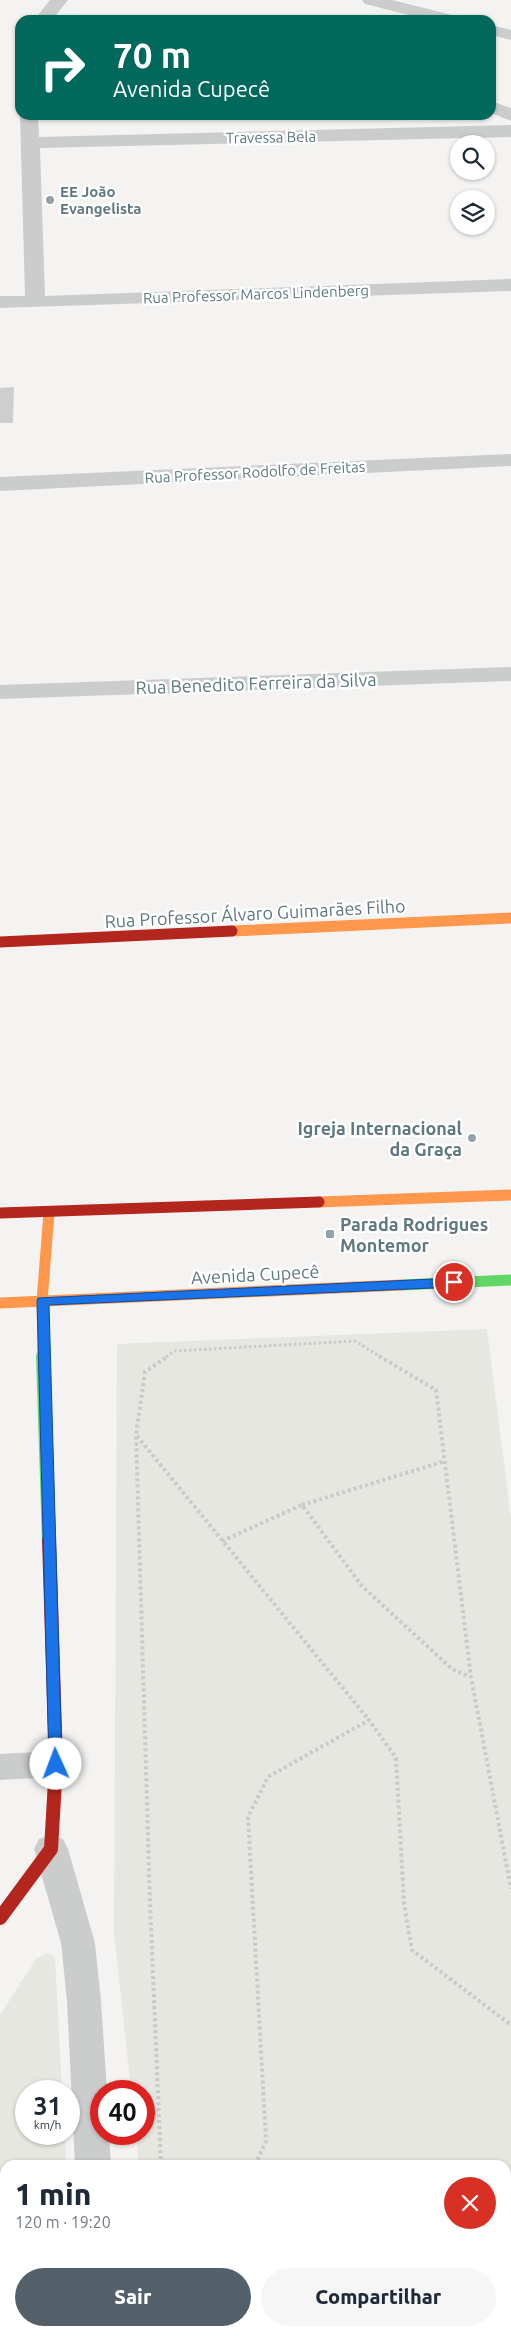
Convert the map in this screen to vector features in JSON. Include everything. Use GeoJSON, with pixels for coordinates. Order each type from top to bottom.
{"type":"FeatureCollection","features":[{"type":"Feature","properties":{"kind":"street"},"geometry":{"type":"LineString","coordinates":[[47,15],[59,0]]}},
{"type":"Feature","properties":{"kind":"street"},"geometry":{"type":"LineString","coordinates":[[377,1],[431,15]]}},
{"type":"Feature","properties":{"kind":"street"},"geometry":{"type":"LineString","coordinates":[[496,31],[511,35]]}},
{"type":"Feature","properties":{"kind":"street"},"geometry":{"type":"LineString","coordinates":[[496,108],[511,115]]}},
{"type":"Feature","properties":{"kind":"street"},"geometry":{"type":"LineString","coordinates":[[29,120],[35,302]]}},
{"type":"Feature","properties":{"kind":"street","name":"Travessa Bela"},"geometry":{"type":"LineString","coordinates":[[31,144],[511,131]]}},
{"type":"Feature","properties":{"kind":"street","name":"Rua Professor Marcos Lindenberg"},"geometry":{"type":"LineString","coordinates":[[0,302],[511,285]]}},
{"type":"Feature","properties":{"kind":"street","name":"Rua Professor Rodolfo de Freitas"},"geometry":{"type":"LineString","coordinates":[[0,484],[511,460]]}},
{"type":"Feature","properties":{"kind":"street","name":"Rua Benedito Ferreira da Silva"},"geometry":{"type":"LineString","coordinates":[[0,692],[511,674]]}},
{"type":"Feature","properties":{"kind":"street","name":"Rua Professor Álvaro Guimarães Filho"},"geometry":{"type":"LineString","coordinates":[[0,942],[511,918]]}},
{"type":"Feature","properties":{"kind":"street"},"geometry":{"type":"LineString","coordinates":[[0,1213],[48,1213],[511,1195]]}},
{"type":"Feature","properties":{"kind":"street"},"geometry":{"type":"LineString","coordinates":[[48,1213],[42,1301],[56,1764],[51,1849],[78,1942],[84,2001],[93,2160]]}},
{"type":"Feature","properties":{"kind":"street","name":"Avenida Cupecê"},"geometry":{"type":"LineString","coordinates":[[0,1303],[511,1280]]}},
{"type":"Feature","properties":{"kind":"street"},"geometry":{"type":"LineString","coordinates":[[0,1767],[56,1764]]}},
{"type":"Feature","properties":{"kind":"street"},"geometry":{"type":"LineString","coordinates":[[0,1918],[51,1849]]}},
{"type":"Feature","properties":{"kind":"path"},"geometry":{"type":"LineString","coordinates":[[161,2160],[150,1903],[136,1435],[145,1372],[174,1351],[355,1342],[436,1390],[471,1677],[511,1890]]}},
{"type":"Feature","properties":{"kind":"path"},"geometry":{"type":"LineString","coordinates":[[136,1435],[369,1720],[396,1758],[404,1903],[412,1950],[511,2024]]}},
{"type":"Feature","properties":{"kind":"path"},"geometry":{"type":"LineString","coordinates":[[222,1541],[302,1504],[445,1461]]}},
{"type":"Feature","properties":{"kind":"path"},"geometry":{"type":"LineString","coordinates":[[302,1504],[362,1586],[452,1670],[471,1677]]}},
{"type":"Feature","properties":{"kind":"path"},"geometry":{"type":"LineString","coordinates":[[257,2160],[266,2141],[248,1817],[268,1777],[369,1720]]}},
{"type":"Feature","properties":{"kind":"shaded area"},"geometry":{"type":"Polygon","coordinates":[[[487,1329],[511,1519],[511,2160],[139,2160],[137,2145],[155,2145],[155,2080],[130,2080],[114,1932],[117,1344],[487,1329]]]}},
{"type":"Feature","properties":{"kind":"shaded area"},"geometry":{"type":"Polygon","coordinates":[[[46,1953],[55,1957],[61,2080],[15,2080],[15,2145],[65,2145],[66,2160],[0,2160],[0,2015],[36,1959],[46,1953]]]}},
{"type":"Feature","properties":{"kind":"building"},"geometry":{"type":"Polygon","coordinates":[[[14,387],[13,423],[0,423],[0,388],[14,387]]]}},
{"type":"Feature","properties":{"kind":"traffic: fast"},"geometry":{"type":"LineString","coordinates":[[402,1285],[511,1280]]}},
{"type":"Feature","properties":{"kind":"traffic: fast"},"geometry":{"type":"LineString","coordinates":[[43,1347],[49,1540]]}},
{"type":"Feature","properties":{"kind":"traffic: slow"},"geometry":{"type":"LineString","coordinates":[[232,931],[511,918]]}},
{"type":"Feature","properties":{"kind":"traffic: slow"},"geometry":{"type":"LineString","coordinates":[[319,1202],[511,1195]]}},
{"type":"Feature","properties":{"kind":"traffic: slow"},"geometry":{"type":"LineString","coordinates":[[43,1347],[42,1301],[49,1213]]}},
{"type":"Feature","properties":{"kind":"traffic: slow"},"geometry":{"type":"LineString","coordinates":[[0,1303],[402,1285]]}},
{"type":"Feature","properties":{"kind":"traffic: jam"},"geometry":{"type":"LineString","coordinates":[[0,942],[232,931]]}},
{"type":"Feature","properties":{"kind":"traffic: jam"},"geometry":{"type":"LineString","coordinates":[[0,1213],[319,1202]]}},
{"type":"Feature","properties":{"kind":"traffic: jam"},"geometry":{"type":"LineString","coordinates":[[0,1918],[51,1849],[56,1764],[49,1540]]}},
{"type":"Feature","properties":{"kind":"place","name":"EE João Evangelista"},"geometry":{"type":"Point","coordinates":[50,200]}},
{"type":"Feature","properties":{"kind":"place","name":"Igreja Internacional da Graça"},"geometry":{"type":"Point","coordinates":[472,1138]}},
{"type":"Feature","properties":{"kind":"place","name":"Parada Rodrigues Montemor"},"geometry":{"type":"Point","coordinates":[330,1234]}},
{"type":"Feature","properties":{"kind":"route"},"geometry":{"type":"LineString","coordinates":[[56,1764],[52,1683],[42,1301],[454,1282]]}}]}
